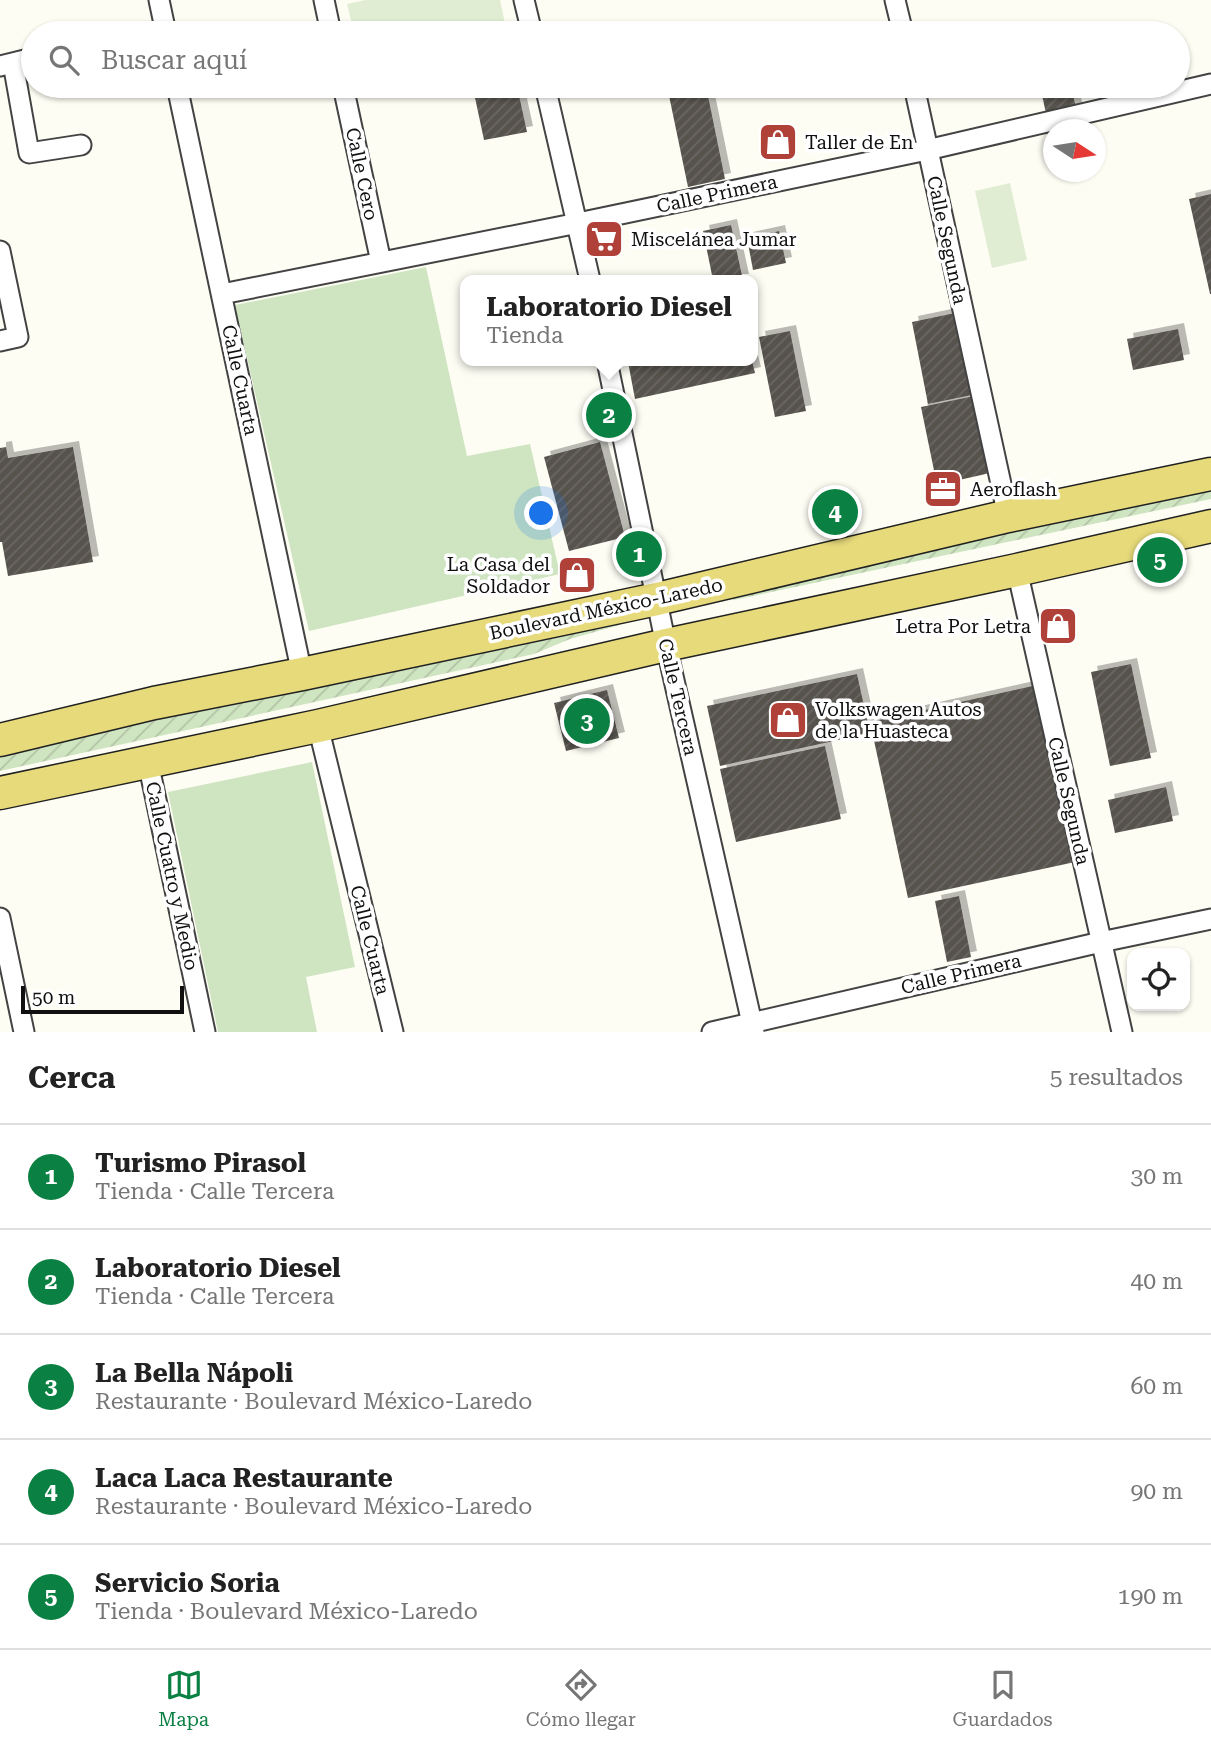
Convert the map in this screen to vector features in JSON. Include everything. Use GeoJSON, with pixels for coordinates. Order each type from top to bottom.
{"type":"FeatureCollection","features":[{"type":"Feature","properties":{"kind":"main road","name":"Boulevard México-Laredo"},"geometry":{"type":"LineString","coordinates":[[0,740],[154,703],[657,599],[1008,516],[1211,474]]}},
{"type":"Feature","properties":{"kind":"main road"},"geometry":{"type":"LineString","coordinates":[[0,793],[318,726],[666,645],[1211,526]]}},
{"type":"Feature","properties":{"kind":"street"},"geometry":{"type":"LineString","coordinates":[[159,0],[163,21]]}},
{"type":"Feature","properties":{"kind":"street"},"geometry":{"type":"LineString","coordinates":[[324,0],[328,21]]}},
{"type":"Feature","properties":{"kind":"street"},"geometry":{"type":"LineString","coordinates":[[524,0],[529,21]]}},
{"type":"Feature","properties":{"kind":"street"},"geometry":{"type":"LineString","coordinates":[[895,0],[899,21]]}},
{"type":"Feature","properties":{"kind":"street"},"geometry":{"type":"LineString","coordinates":[[7,65],[29,153],[81,145]]}},
{"type":"Feature","properties":{"kind":"street","name":"Calle Primera"},"geometry":{"type":"LineString","coordinates":[[1190,89],[1211,84]]}},
{"type":"Feature","properties":{"kind":"street","name":"Calle Cuarta"},"geometry":{"type":"LineString","coordinates":[[180,98],[302,674]]}},
{"type":"Feature","properties":{"kind":"street","name":"Calle Cero"},"geometry":{"type":"LineString","coordinates":[[346,98],[381,262]]}},
{"type":"Feature","properties":{"kind":"street"},"geometry":{"type":"LineString","coordinates":[[548,98],[589,275]]}},
{"type":"Feature","properties":{"kind":"street","name":"Calle Segunda"},"geometry":{"type":"LineString","coordinates":[[916,98],[1008,516]]}},
{"type":"Feature","properties":{"kind":"street","name":"Calle Primera"},"geometry":{"type":"LineString","coordinates":[[222,294],[927,150],[1151,98]]}},
{"type":"Feature","properties":{"kind":"street"},"geometry":{"type":"LineString","coordinates":[[0,251],[9,339]]}},
{"type":"Feature","properties":{"kind":"street","name":"Calle Tercera"},"geometry":{"type":"LineString","coordinates":[[608,366],[666,645],[753,1027]]}},
{"type":"Feature","properties":{"kind":"street","name":"Calle Segunda"},"geometry":{"type":"LineString","coordinates":[[1017,570],[1122,1032]]}},
{"type":"Feature","properties":{"kind":"street","name":"Calle Cuarta"},"geometry":{"type":"LineString","coordinates":[[318,726],[393,1032]]}},
{"type":"Feature","properties":{"kind":"street","name":"Calle Cuatro y Medio"},"geometry":{"type":"LineString","coordinates":[[148,762],[205,1032]]}},
{"type":"Feature","properties":{"kind":"street"},"geometry":{"type":"LineString","coordinates":[[0,918],[24,1032]]}},
{"type":"Feature","properties":{"kind":"street","name":"Calle Primera"},"geometry":{"type":"LineString","coordinates":[[712,1032],[753,1027],[1101,942],[1211,919]]}},
{"type":"Feature","properties":{"kind":"green space"},"geometry":{"type":"Polygon","coordinates":[[[365,0],[500,0],[504,21],[351,21],[347,4],[365,0]]]}},
{"type":"Feature","properties":{"kind":"green space"},"geometry":{"type":"Polygon","coordinates":[[[1010,183],[1027,260],[992,268],[975,191],[1010,183]]]}},
{"type":"Feature","properties":{"kind":"green space"},"geometry":{"type":"Polygon","coordinates":[[[426,267],[467,456],[530,444],[560,574],[309,631],[235,305],[426,267]]]}},
{"type":"Feature","properties":{"kind":"green space"},"geometry":{"type":"Polygon","coordinates":[[[1211,485],[1211,499],[732,599],[732,595],[1211,485]]]}},
{"type":"Feature","properties":{"kind":"green space"},"geometry":{"type":"Polygon","coordinates":[[[631,617],[634,619],[630,622],[570,639],[534,654],[0,771],[0,757],[147,722],[631,617]]]}},
{"type":"Feature","properties":{"kind":"green space"},"geometry":{"type":"Polygon","coordinates":[[[312,762],[355,967],[306,977],[317,1032],[218,1032],[168,792],[312,762]]]}},
{"type":"Feature","properties":{"kind":"building"},"geometry":{"type":"Polygon","coordinates":[[[475,98],[520,98],[527,132],[484,140],[475,98]]]}},
{"type":"Feature","properties":{"kind":"building"},"geometry":{"type":"Polygon","coordinates":[[[669,98],[708,98],[725,179],[688,187],[669,98]]]}},
{"type":"Feature","properties":{"kind":"building"},"geometry":{"type":"Polygon","coordinates":[[[1043,98],[1074,98],[1077,112],[1047,118],[1043,98]]]}},
{"type":"Feature","properties":{"kind":"building"},"geometry":{"type":"Polygon","coordinates":[[[1211,194],[1211,294],[1210,294],[1189,199],[1211,194]]]}},
{"type":"Feature","properties":{"kind":"building"},"geometry":{"type":"Polygon","coordinates":[[[731,225],[742,275],[712,275],[703,231],[731,225]]]}},
{"type":"Feature","properties":{"kind":"building"},"geometry":{"type":"Polygon","coordinates":[[[779,231],[786,263],[753,270],[747,238],[779,231]]]}},
{"type":"Feature","properties":{"kind":"building"},"geometry":{"type":"Polygon","coordinates":[[[955,313],[972,395],[928,404],[912,322],[955,313]]]}},
{"type":"Feature","properties":{"kind":"building"},"geometry":{"type":"Polygon","coordinates":[[[1178,329],[1184,360],[1133,370],[1127,339],[1178,329]]]}},
{"type":"Feature","properties":{"kind":"building"},"geometry":{"type":"Polygon","coordinates":[[[790,331],[806,411],[775,417],[759,337],[790,331]]]}},
{"type":"Feature","properties":{"kind":"building"},"geometry":{"type":"Polygon","coordinates":[[[629,366],[753,366],[755,373],[635,399],[629,366]]]}},
{"type":"Feature","properties":{"kind":"building"},"geometry":{"type":"Polygon","coordinates":[[[974,396],[990,473],[937,485],[921,407],[974,396]]]}},
{"type":"Feature","properties":{"kind":"building"},"geometry":{"type":"Polygon","coordinates":[[[600,442],[625,537],[569,551],[544,457],[600,442]]]}},
{"type":"Feature","properties":{"kind":"building"},"geometry":{"type":"Polygon","coordinates":[[[6,447],[8,458],[73,447],[93,562],[8,576],[0,542],[0,448],[6,447]]]}},
{"type":"Feature","properties":{"kind":"building"},"geometry":{"type":"Polygon","coordinates":[[[1131,664],[1151,758],[1110,766],[1091,672],[1131,664]]]}},
{"type":"Feature","properties":{"kind":"building","name":"Volkswagen Autos de la Huasteca"},"geometry":{"type":"Polygon","coordinates":[[[857,674],[870,733],[720,766],[707,706],[857,674]]]}},
{"type":"Feature","properties":{"kind":"building"},"geometry":{"type":"Polygon","coordinates":[[[1037,685],[1075,862],[908,898],[870,722],[1037,685]]]}},
{"type":"Feature","properties":{"kind":"building"},"geometry":{"type":"Polygon","coordinates":[[[607,690],[619,738],[566,751],[554,703],[607,690]]]}},
{"type":"Feature","properties":{"kind":"building"},"geometry":{"type":"Polygon","coordinates":[[[825,746],[841,819],[736,842],[720,769],[825,746]]]}},
{"type":"Feature","properties":{"kind":"building"},"geometry":{"type":"Polygon","coordinates":[[[1166,787],[1173,821],[1115,833],[1108,800],[1166,787]]]}},
{"type":"Feature","properties":{"kind":"building"},"geometry":{"type":"Polygon","coordinates":[[[959,896],[971,957],[947,962],[935,901],[959,896]]]}},
{"type":"Feature","properties":{"kind":"place","name":"Taller de En"},"geometry":{"type":"Point","coordinates":[778,142]}},
{"type":"Feature","properties":{"kind":"place","name":"Miscelánea Jumar"},"geometry":{"type":"Point","coordinates":[604,239]}},
{"type":"Feature","properties":{"kind":"place","name":"Laboratorio Diesel"},"geometry":{"type":"Point","coordinates":[609,415]}},
{"type":"Feature","properties":{"kind":"place","name":"Aeroflash"},"geometry":{"type":"Point","coordinates":[943,489]}},
{"type":"Feature","properties":{"kind":"place","name":"Laca Laca Restaurante"},"geometry":{"type":"Point","coordinates":[835,512]}},
{"type":"Feature","properties":{"kind":"place","name":"Turismo Pirasol"},"geometry":{"type":"Point","coordinates":[639,554]}},
{"type":"Feature","properties":{"kind":"place","name":"Servicio Soria"},"geometry":{"type":"Point","coordinates":[1160,560]}},
{"type":"Feature","properties":{"kind":"place","name":"La Casa del Soldador"},"geometry":{"type":"Point","coordinates":[577,575]}},
{"type":"Feature","properties":{"kind":"place","name":"Letra Por Letra"},"geometry":{"type":"Point","coordinates":[1058,626]}},
{"type":"Feature","properties":{"kind":"place","name":"Volkswagen Autos de la Huasteca"},"geometry":{"type":"Point","coordinates":[788,720]}},
{"type":"Feature","properties":{"kind":"place","name":"La Bella Nápoli"},"geometry":{"type":"Point","coordinates":[587,721]}}]}
